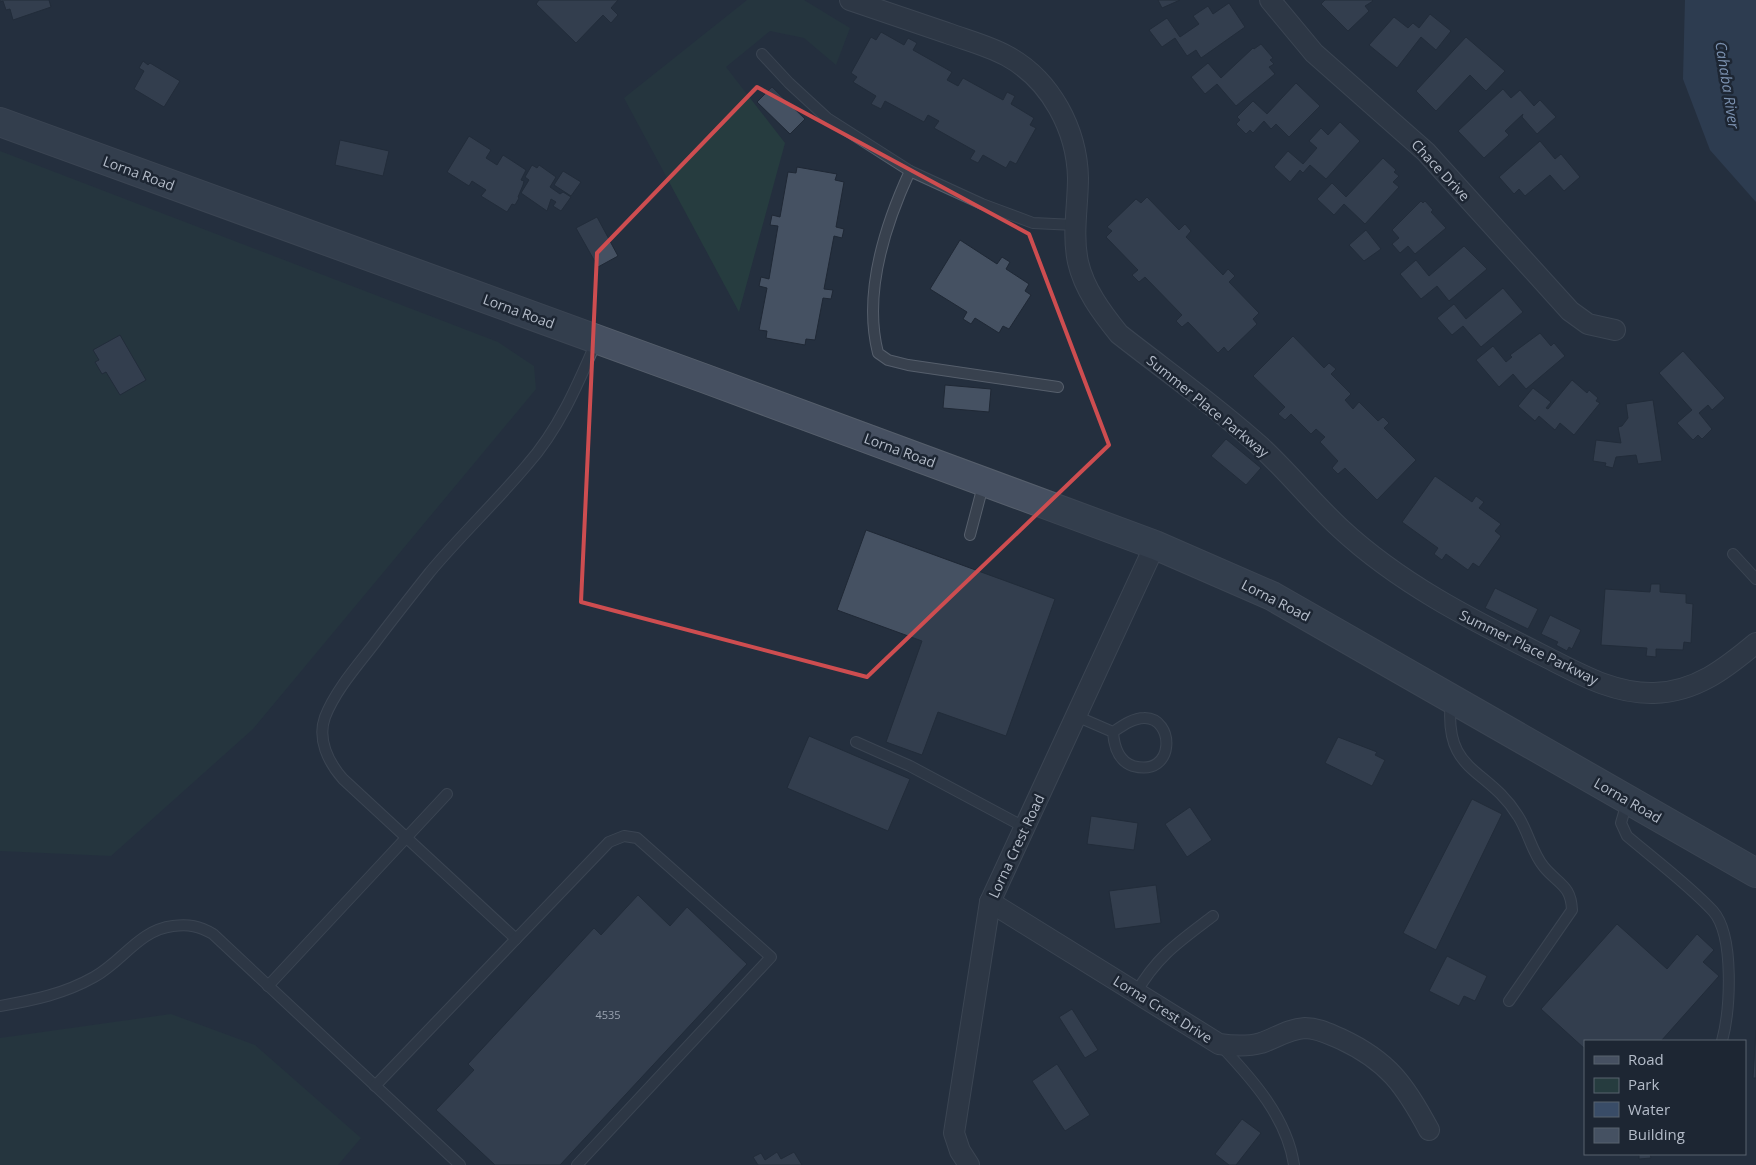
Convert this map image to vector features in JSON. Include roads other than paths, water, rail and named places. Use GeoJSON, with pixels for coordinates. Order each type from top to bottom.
{"type":"FeatureCollection","features":[{"type":"Feature","properties":{"kind":"street","name":"Summer Place Parkway"},"geometry":{"type":"LineString","coordinates":[[850,0],[887,6],[1007,56],[1030,73],[1045,88],[1058,107],[1070,132],[1078,178],[1075,226],[1078,262],[1101,312],[1119,334],[1262,448],[1340,528],[1386,567],[1422,592],[1597,683],[1629,692],[1656,693],[1700,683],[1725,669],[1756,642]]}},
{"type":"Feature","properties":{"kind":"street","name":"Chace Drive"},"geometry":{"type":"LineString","coordinates":[[1270,0],[1314,53],[1426,152],[1570,311],[1588,324],[1615,330]]}},
{"type":"Feature","properties":{"kind":"street","name":"Lorna Road"},"geometry":{"type":"LineString","coordinates":[[0,122],[598,339],[984,482],[1155,546],[1272,596],[1756,873]]}},
{"type":"Feature","properties":{"kind":"street","name":"Lorna Crest Road"},"geometry":{"type":"LineString","coordinates":[[969,1165],[960,1151],[954,1133],[990,902],[1155,546]]}},
{"type":"Feature","properties":{"kind":"street","name":"Lorna Crest Drive"},"geometry":{"type":"LineString","coordinates":[[990,902],[1219,1044],[1238,1046],[1261,1043],[1289,1031],[1305,1028],[1320,1030],[1354,1045],[1383,1063],[1413,1100],[1429,1130]]}},
{"type":"Feature","properties":{"kind":"lane"},"geometry":{"type":"LineString","coordinates":[[762,54],[789,83],[827,118],[910,171],[982,204],[1033,222],[1075,226]]}},
{"type":"Feature","properties":{"kind":"lane"},"geometry":{"type":"LineString","coordinates":[[910,171],[893,209],[882,246],[875,287],[874,338],[878,353],[888,360],[908,365],[1058,387]]}},
{"type":"Feature","properties":{"kind":"lane"},"geometry":{"type":"LineString","coordinates":[[516,939],[333,768],[324,744],[325,718],[357,666],[431,571],[528,465],[573,396],[598,339]]}},
{"type":"Feature","properties":{"kind":"lane"},"geometry":{"type":"LineString","coordinates":[[970,535],[984,482]]}},
{"type":"Feature","properties":{"kind":"lane"},"geometry":{"type":"LineString","coordinates":[[1733,554],[1756,578]]}},
{"type":"Feature","properties":{"kind":"lane"},"geometry":{"type":"LineString","coordinates":[[1452,699],[1450,731],[1457,751],[1518,815],[1544,866],[1562,883],[1572,896],[1572,910],[1510,1001]]}},
{"type":"Feature","properties":{"kind":"lane"},"geometry":{"type":"LineString","coordinates":[[1076,716],[1113,732]]}},
{"type":"Feature","properties":{"kind":"lane"},"geometry":{"type":"LineString","coordinates":[[1146,718],[1153,720],[1160,726],[1167,739],[1167,748],[1162,760],[1156,765],[1140,768],[1130,765],[1119,757],[1114,745],[1113,732],[1135,720],[1146,718]]}},
{"type":"Feature","properties":{"kind":"lane"},"geometry":{"type":"LineString","coordinates":[[856,742],[910,766],[1024,827]]}},
{"type":"Feature","properties":{"kind":"lane"},"geometry":{"type":"LineString","coordinates":[[268,986],[447,794]]}},
{"type":"Feature","properties":{"kind":"lane"},"geometry":{"type":"LineString","coordinates":[[1628,799],[1622,822],[1627,836],[1714,912],[1725,941],[1730,970],[1722,1040]]}},
{"type":"Feature","properties":{"kind":"lane"},"geometry":{"type":"LineString","coordinates":[[375,1086],[609,842],[624,836],[637,838],[771,957],[576,1165]]}},
{"type":"Feature","properties":{"kind":"lane"},"geometry":{"type":"LineString","coordinates":[[1136,993],[1149,970],[1168,950],[1213,916]]}},
{"type":"Feature","properties":{"kind":"lane"},"geometry":{"type":"LineString","coordinates":[[0,1006],[41,999],[70,989],[97,976],[150,932],[164,927],[199,926],[213,934],[460,1165]]}},
{"type":"Feature","properties":{"kind":"lane"},"geometry":{"type":"LineString","coordinates":[[1219,1044],[1263,1094],[1279,1121],[1289,1144],[1294,1165]]}},
{"type":"Feature","properties":{"kind":"water","name":"Cahaba River"},"geometry":{"type":"Polygon","coordinates":[[[1685,0],[1756,0],[1756,202],[1710,150],[1683,79],[1685,0]]]}}]}
